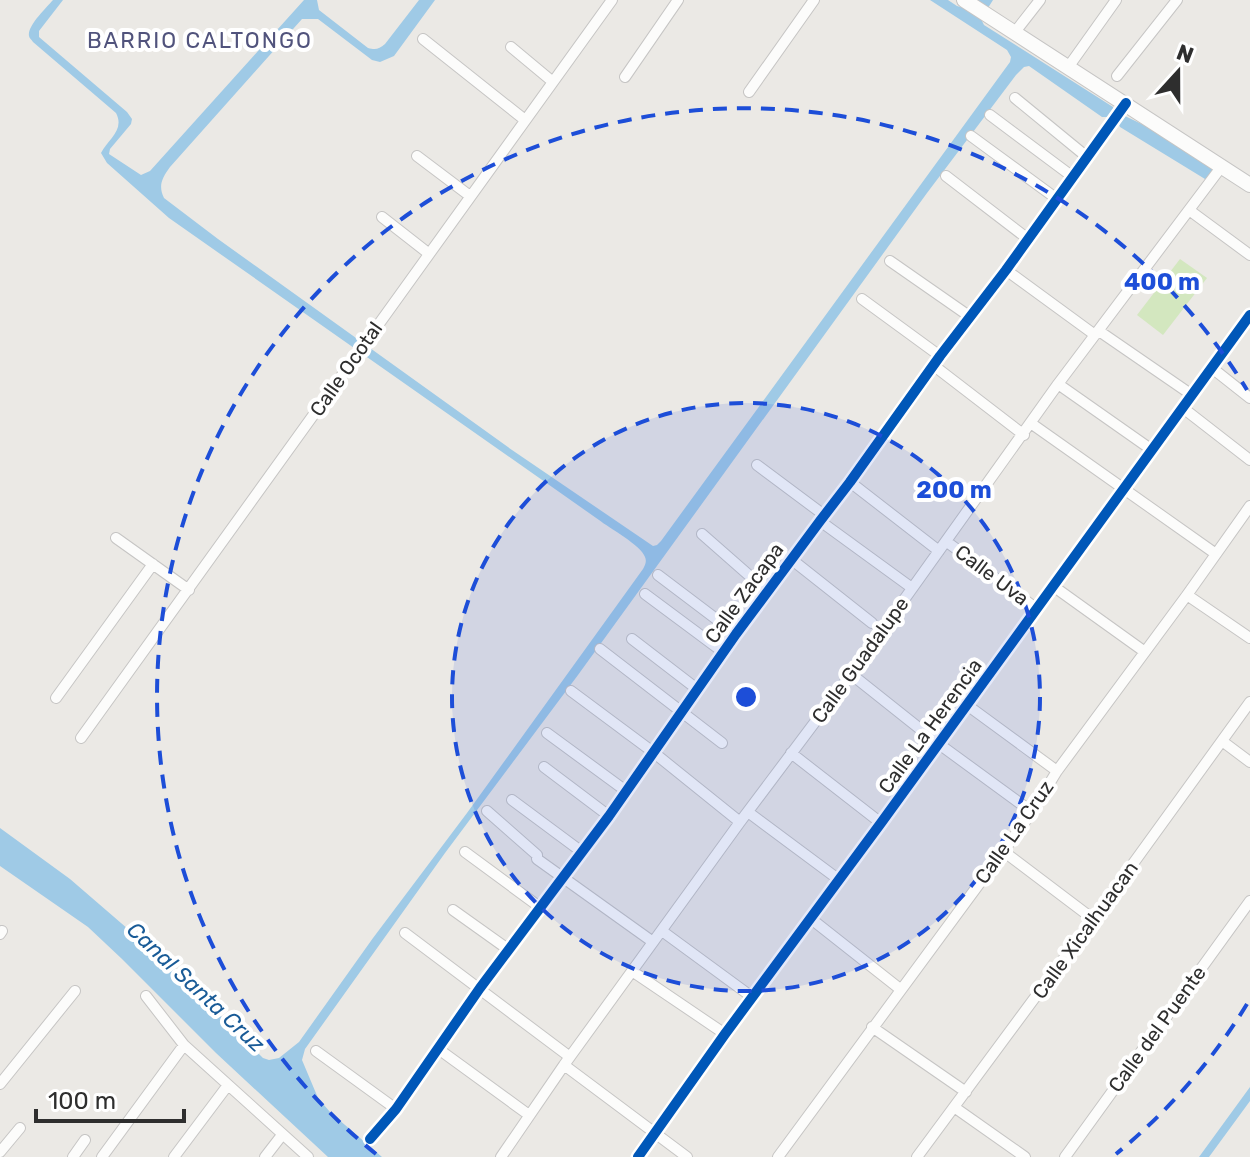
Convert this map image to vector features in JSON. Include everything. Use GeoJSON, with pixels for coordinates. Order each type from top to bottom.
{"type":"FeatureCollection","features":[{"type":"Feature","properties":{"kind":"street","name":"Calle Ocotal"},"geometry":{"type":"LineString","coordinates":[[81,738],[612,0]]}},
{"type":"Feature","properties":{"kind":"street"},"geometry":{"type":"LineString","coordinates":[[625,77],[678,0]]}},
{"type":"Feature","properties":{"kind":"street"},"geometry":{"type":"LineString","coordinates":[[749,92],[814,0]]}},
{"type":"Feature","properties":{"kind":"street"},"geometry":{"type":"LineString","coordinates":[[1015,32],[1040,0]]}},
{"type":"Feature","properties":{"kind":"street"},"geometry":{"type":"LineString","coordinates":[[1069,66],[1116,0]]}},
{"type":"Feature","properties":{"kind":"street"},"geometry":{"type":"LineString","coordinates":[[1117,76],[1177,0]]}},
{"type":"Feature","properties":{"kind":"street"},"geometry":{"type":"LineString","coordinates":[[974,7],[1069,66],[1123,107],[1250,185]]}},
{"type":"Feature","properties":{"kind":"street"},"geometry":{"type":"LineString","coordinates":[[423,39],[525,120]]}},
{"type":"Feature","properties":{"kind":"street"},"geometry":{"type":"LineString","coordinates":[[511,47],[553,82]]}},
{"type":"Feature","properties":{"kind":"street"},"geometry":{"type":"LineString","coordinates":[[1015,98],[1087,157]]}},
{"type":"Feature","properties":{"kind":"street","name":"Calle Zacapa"},"geometry":{"type":"LineString","coordinates":[[370,1139],[396,1109],[480,988],[609,816],[736,634],[1123,107]]}},
{"type":"Feature","properties":{"kind":"street"},"geometry":{"type":"LineString","coordinates":[[990,115],[1073,177]]}},
{"type":"Feature","properties":{"kind":"street"},"geometry":{"type":"LineString","coordinates":[[971,136],[1057,199]]}},
{"type":"Feature","properties":{"kind":"street"},"geometry":{"type":"LineString","coordinates":[[417,156],[470,196]]}},
{"type":"Feature","properties":{"kind":"street","name":"Calle Guadalupe"},"geometry":{"type":"LineString","coordinates":[[501,1157],[567,1061],[947,542],[1058,384],[1220,168]]}},
{"type":"Feature","properties":{"kind":"street"},"geometry":{"type":"LineString","coordinates":[[946,176],[1028,239]]}},
{"type":"Feature","properties":{"kind":"street"},"geometry":{"type":"LineString","coordinates":[[1189,210],[1250,255]]}},
{"type":"Feature","properties":{"kind":"street"},"geometry":{"type":"LineString","coordinates":[[382,217],[428,253]]}},
{"type":"Feature","properties":{"kind":"street"},"geometry":{"type":"LineString","coordinates":[[890,261],[969,316]]}},
{"type":"Feature","properties":{"kind":"street"},"geometry":{"type":"LineString","coordinates":[[1006,270],[1192,395]]}},
{"type":"Feature","properties":{"kind":"street"},"geometry":{"type":"LineString","coordinates":[[862,299],[1024,435]]}},
{"type":"Feature","properties":{"kind":"street","name":"Calle La Herencia"},"geometry":{"type":"LineString","coordinates":[[638,1157],[1250,315]]}},
{"type":"Feature","properties":{"kind":"street"},"geometry":{"type":"LineString","coordinates":[[1212,368],[1250,398]]}},
{"type":"Feature","properties":{"kind":"street"},"geometry":{"type":"LineString","coordinates":[[1058,384],[1152,450]]}},
{"type":"Feature","properties":{"kind":"street"},"geometry":{"type":"LineString","coordinates":[[1183,408],[1250,460]]}},
{"type":"Feature","properties":{"kind":"street"},"geometry":{"type":"LineString","coordinates":[[1032,424],[1216,554]]}},
{"type":"Feature","properties":{"kind":"street"},"geometry":{"type":"LineString","coordinates":[[757,465],[912,588]]}},
{"type":"Feature","properties":{"kind":"street"},"geometry":{"type":"LineString","coordinates":[[850,482],[939,551]]}},
{"type":"Feature","properties":{"kind":"street","name":"Calle La Cruz"},"geometry":{"type":"LineString","coordinates":[[778,1157],[1032,812],[1057,771],[1250,506]]}},
{"type":"Feature","properties":{"kind":"street"},"geometry":{"type":"LineString","coordinates":[[702,534],[768,592]]}},
{"type":"Feature","properties":{"kind":"street"},"geometry":{"type":"LineString","coordinates":[[116,538],[189,590]]}},
{"type":"Feature","properties":{"kind":"street","name":"Calle Uva"},"geometry":{"type":"LineString","coordinates":[[947,542],[1037,609]]}},
{"type":"Feature","properties":{"kind":"street"},"geometry":{"type":"LineString","coordinates":[[791,559],[872,623]]}},
{"type":"Feature","properties":{"kind":"street"},"geometry":{"type":"LineString","coordinates":[[56,698],[153,564]]}},
{"type":"Feature","properties":{"kind":"street"},"geometry":{"type":"LineString","coordinates":[[658,575],[736,634]]}},
{"type":"Feature","properties":{"kind":"street"},"geometry":{"type":"LineString","coordinates":[[1053,586],[1145,652]]}},
{"type":"Feature","properties":{"kind":"street"},"geometry":{"type":"LineString","coordinates":[[645,594],[723,652]]}},
{"type":"Feature","properties":{"kind":"street"},"geometry":{"type":"LineString","coordinates":[[1187,595],[1250,638]]}},
{"type":"Feature","properties":{"kind":"street"},"geometry":{"type":"LineString","coordinates":[[632,639],[697,689]]}},
{"type":"Feature","properties":{"kind":"street"},"geometry":{"type":"LineString","coordinates":[[600,649],[722,743]]}},
{"type":"Feature","properties":{"kind":"street"},"geometry":{"type":"LineString","coordinates":[[851,674],[1032,812]]}},
{"type":"Feature","properties":{"kind":"street"},"geometry":{"type":"LineString","coordinates":[[571,691],[740,822]]}},
{"type":"Feature","properties":{"kind":"street","name":"Calle Xicalhuacan"},"geometry":{"type":"LineString","coordinates":[[917,1157],[1250,702]]}},
{"type":"Feature","properties":{"kind":"street"},"geometry":{"type":"LineString","coordinates":[[967,705],[1057,771]]}},
{"type":"Feature","properties":{"kind":"street"},"geometry":{"type":"LineString","coordinates":[[547,733],[626,791]]}},
{"type":"Feature","properties":{"kind":"street"},"geometry":{"type":"LineString","coordinates":[[1222,741],[1250,762]]}},
{"type":"Feature","properties":{"kind":"street"},"geometry":{"type":"LineString","coordinates":[[791,753],[881,823]]}},
{"type":"Feature","properties":{"kind":"street"},"geometry":{"type":"LineString","coordinates":[[544,767],[609,816]]}},
{"type":"Feature","properties":{"kind":"street"},"geometry":{"type":"LineString","coordinates":[[512,800],[582,852]]}},
{"type":"Feature","properties":{"kind":"street"},"geometry":{"type":"LineString","coordinates":[[487,811],[537,855],[537,859],[653,942]]}},
{"type":"Feature","properties":{"kind":"street"},"geometry":{"type":"LineString","coordinates":[[748,812],[838,879]]}},
{"type":"Feature","properties":{"kind":"street"},"geometry":{"type":"LineString","coordinates":[[1003,851],[1093,919]]}},
{"type":"Feature","properties":{"kind":"street"},"geometry":{"type":"LineString","coordinates":[[465,852],[541,908]]}},
{"type":"Feature","properties":{"kind":"street","name":"Calle del Puente"},"geometry":{"type":"LineString","coordinates":[[1065,1157],[1250,901]]}},
{"type":"Feature","properties":{"kind":"street"},"geometry":{"type":"LineString","coordinates":[[453,910],[509,950]]}},
{"type":"Feature","properties":{"kind":"street"},"geometry":{"type":"LineString","coordinates":[[810,918],[900,989]]}},
{"type":"Feature","properties":{"kind":"street"},"geometry":{"type":"LineString","coordinates":[[662,931],[752,997]]}},
{"type":"Feature","properties":{"kind":"street"},"geometry":{"type":"LineString","coordinates":[[405,933],[480,988],[655,1134],[687,1157]]}},
{"type":"Feature","properties":{"kind":"street"},"geometry":{"type":"LineString","coordinates":[[632,971],[725,1034]]}},
{"type":"Feature","properties":{"kind":"street"},"geometry":{"type":"LineString","coordinates":[[0,1084],[75,991]]}},
{"type":"Feature","properties":{"kind":"street"},"geometry":{"type":"LineString","coordinates":[[146,996],[184,1045],[308,1157]]}},
{"type":"Feature","properties":{"kind":"street"},"geometry":{"type":"LineString","coordinates":[[872,1027],[966,1092]]}},
{"type":"Feature","properties":{"kind":"street"},"geometry":{"type":"LineString","coordinates":[[102,1157],[184,1045]]}},
{"type":"Feature","properties":{"kind":"street"},"geometry":{"type":"LineString","coordinates":[[437,1048],[529,1115]]}},
{"type":"Feature","properties":{"kind":"street"},"geometry":{"type":"LineString","coordinates":[[316,1051],[396,1109]]}},
{"type":"Feature","properties":{"kind":"street"},"geometry":{"type":"LineString","coordinates":[[174,1157],[228,1085]]}},
{"type":"Feature","properties":{"kind":"street"},"geometry":{"type":"LineString","coordinates":[[954,1107],[1025,1157]]}},
{"type":"Feature","properties":{"kind":"street"},"geometry":{"type":"LineString","coordinates":[[0,1152],[20,1128]]}},
{"type":"Feature","properties":{"kind":"street"},"geometry":{"type":"LineString","coordinates":[[265,1157],[282,1135]]}},
{"type":"Feature","properties":{"kind":"street"},"geometry":{"type":"LineString","coordinates":[[73,1157],[85,1140]]}},
{"type":"Feature","properties":{"kind":"green space"},"geometry":{"type":"Polygon","coordinates":[[[1180,259],[1207,278],[1163,335],[1137,315],[1180,259]]]}},
{"type":"Feature","properties":{"kind":"water"},"geometry":{"type":"Polygon","coordinates":[[[53,0],[63,0],[39,31],[39,37],[127,112],[132,119],[131,124],[109,154],[141,175],[150,171],[304,0],[317,0],[319,10],[368,48],[375,49],[385,44],[419,0],[435,0],[394,56],[380,62],[372,60],[318,19],[302,19],[170,167],[162,182],[162,194],[218,239],[512,450],[653,546],[661,541],[1010,62],[1007,50],[930,0],[948,0],[967,9],[978,0],[993,0],[981,19],[984,25],[1113,107],[1109,117],[1102,117],[1029,66],[1016,75],[445,853],[305,1049],[302,1060],[318,1098],[382,1157],[328,1157],[216,1053],[88,927],[0,866],[0,828],[70,879],[172,967],[263,1058],[279,1058],[299,1042],[643,569],[646,559],[638,547],[169,218],[107,163],[101,153],[117,129],[116,113],[29,37],[34,22],[53,0]]]}},
{"type":"Feature","properties":{"kind":"water"},"geometry":{"type":"Polygon","coordinates":[[[1125,116],[1154,130],[1212,168],[1209,178],[1205,179],[1120,127],[1118,123],[1125,116]]]}},
{"type":"Feature","properties":{"kind":"water"},"geometry":{"type":"Polygon","coordinates":[[[1250,1087],[1250,1101],[1209,1157],[1199,1157],[1250,1087]]]}},
{"type":"Feature","properties":{"kind":"cycle path"},"geometry":{"type":"LineString","coordinates":[[370,1139],[396,1109],[480,988],[609,816],[736,634],[1126,103]]}},
{"type":"Feature","properties":{"kind":"cycle path"},"geometry":{"type":"LineString","coordinates":[[638,1157],[1250,315]]}},
{"type":"Feature","properties":{"kind":"district","name":"BARRIO CALTONGO"},"geometry":{"type":"Point","coordinates":[200,40]}},
{"type":"Feature","properties":{"kind":"water label","name":"Canal Santa Cruz"},"geometry":{"type":"Point","coordinates":[196,987]}}]}
